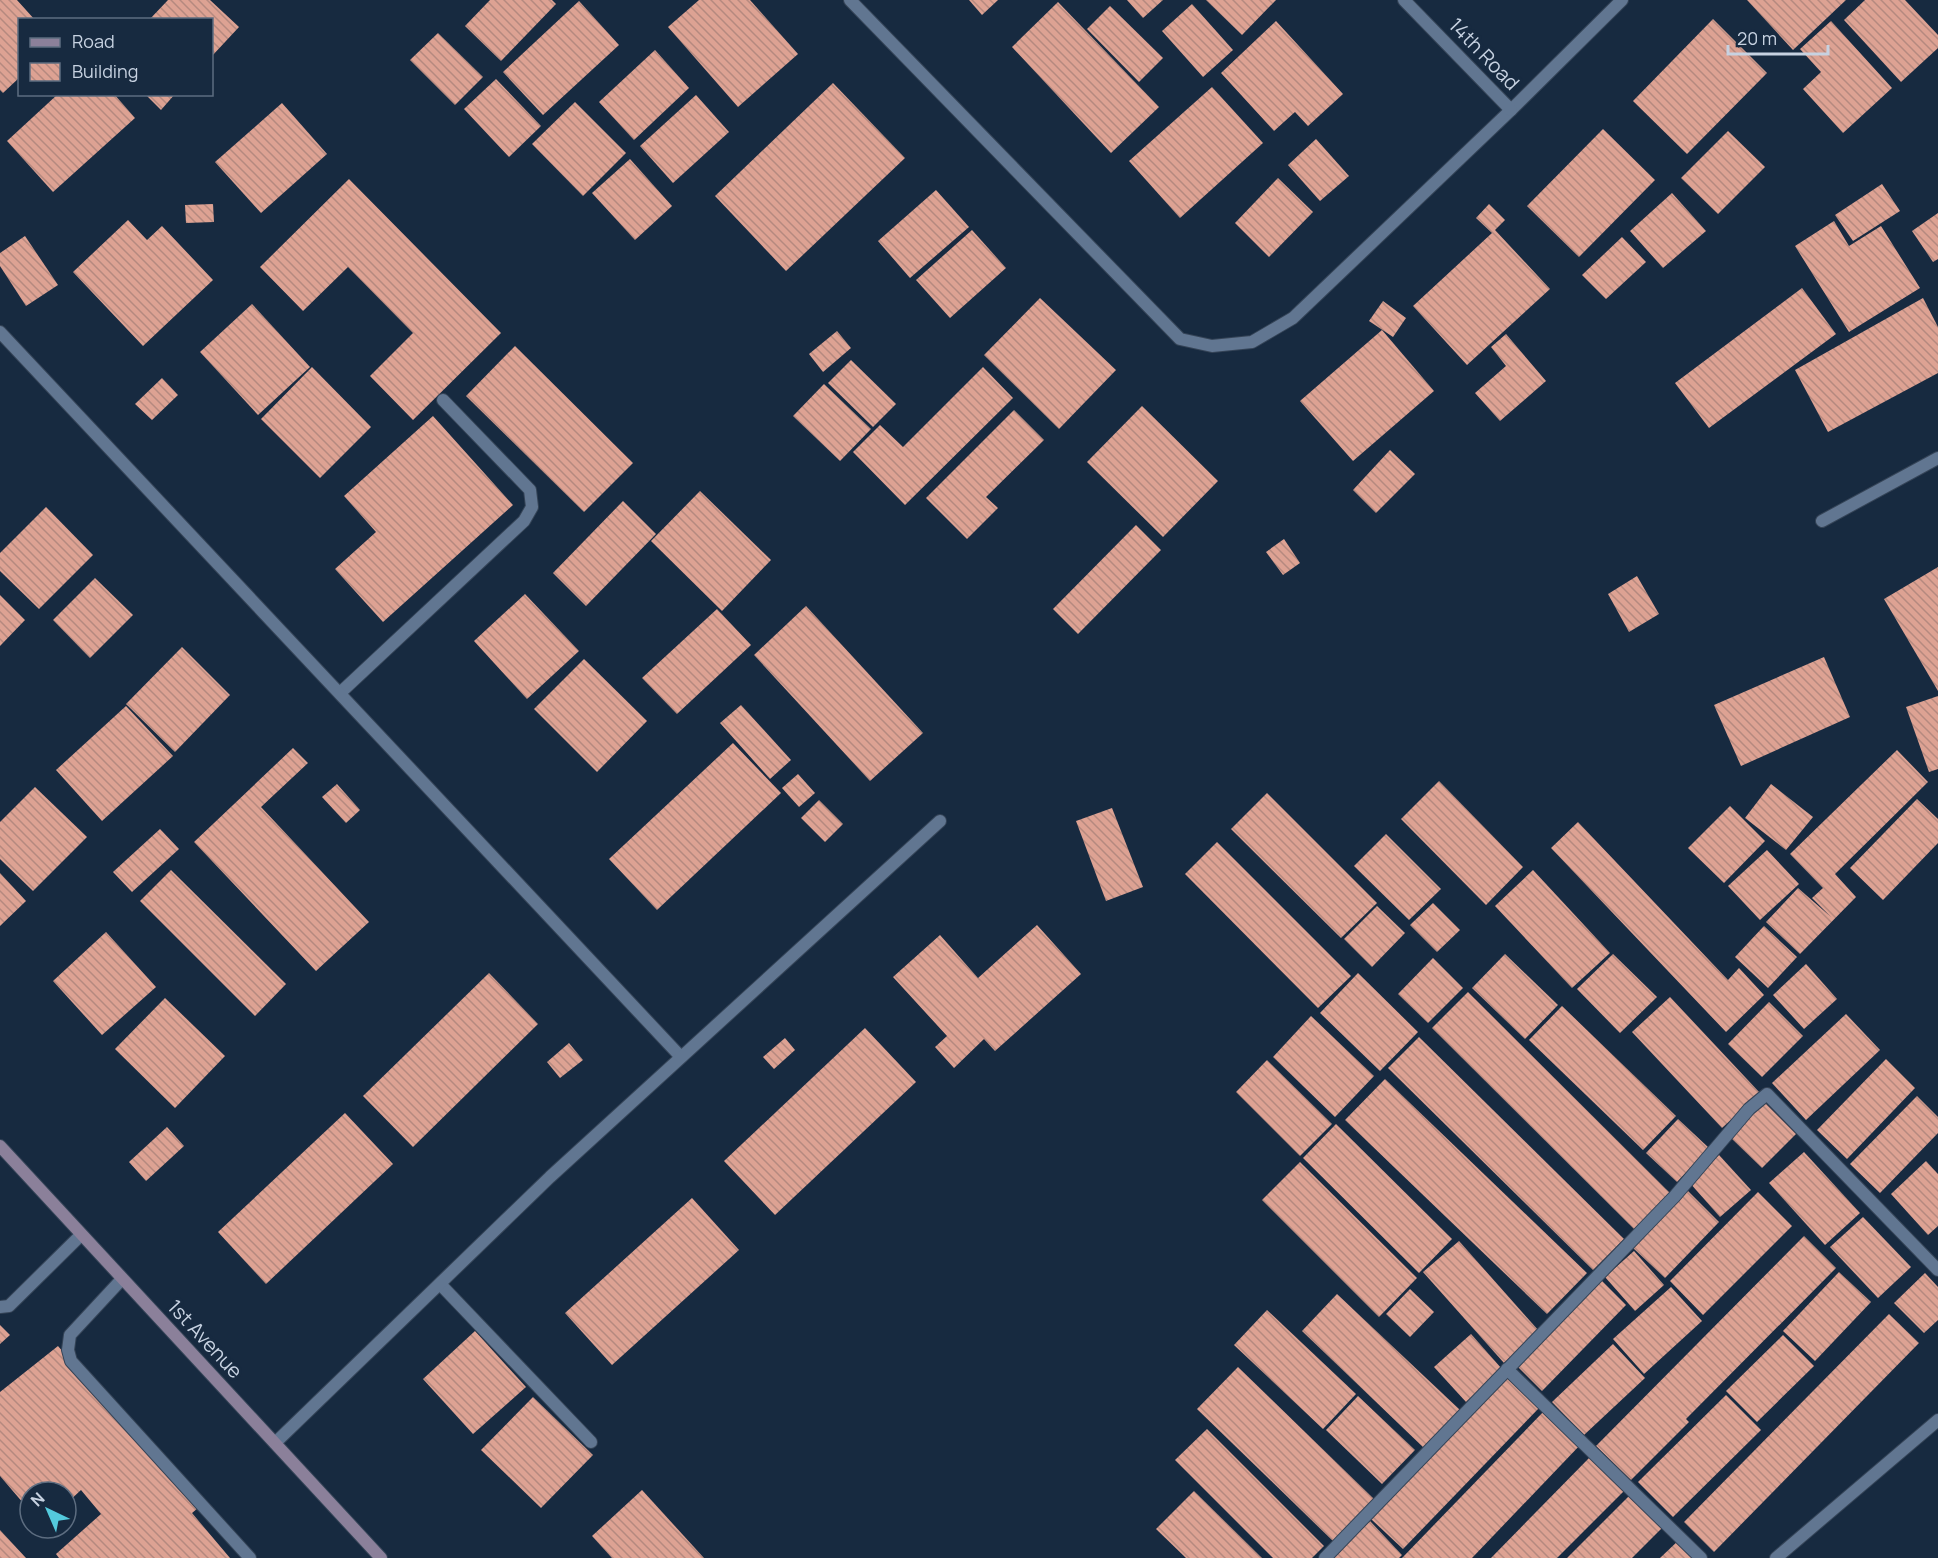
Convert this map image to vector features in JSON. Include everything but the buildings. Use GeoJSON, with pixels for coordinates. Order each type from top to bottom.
{"type":"FeatureCollection","features":[{"type":"Feature","properties":{"kind":"street"},"geometry":{"type":"LineString","coordinates":[[850,0],[1180,339],[1212,346],[1252,342],[1293,318],[1511,110],[1622,0]]}},
{"type":"Feature","properties":{"kind":"street","name":"14th Road"},"geometry":{"type":"LineString","coordinates":[[1404,0],[1511,110]]}},
{"type":"Feature","properties":{"kind":"street"},"geometry":{"type":"LineString","coordinates":[[0,332],[681,1057]]}},
{"type":"Feature","properties":{"kind":"street"},"geometry":{"type":"LineString","coordinates":[[340,693],[524,521],[532,507],[530,490],[442,400]]}},
{"type":"Feature","properties":{"kind":"street"},"geometry":{"type":"LineString","coordinates":[[1822,521],[1938,458]]}},
{"type":"Feature","properties":{"kind":"street"},"geometry":{"type":"LineString","coordinates":[[275,1443],[441,1285],[550,1177],[940,821]]}},
{"type":"Feature","properties":{"kind":"street"},"geometry":{"type":"LineString","coordinates":[[1325,1558],[1674,1197],[1749,1109],[1767,1094],[1938,1270]]}},
{"type":"Feature","properties":{"kind":"street","name":"1st Avenue"},"geometry":{"type":"LineString","coordinates":[[0,1146],[381,1558]]}},
{"type":"Feature","properties":{"kind":"street"},"geometry":{"type":"LineString","coordinates":[[0,1306],[9,1306],[81,1235]]}},
{"type":"Feature","properties":{"kind":"street"},"geometry":{"type":"LineString","coordinates":[[122,1279],[70,1335],[68,1350],[71,1361],[250,1558]]}},
{"type":"Feature","properties":{"kind":"street"},"geometry":{"type":"LineString","coordinates":[[441,1285],[591,1442]]}},
{"type":"Feature","properties":{"kind":"street"},"geometry":{"type":"LineString","coordinates":[[1507,1369],[1701,1558]]}},
{"type":"Feature","properties":{"kind":"street"},"geometry":{"type":"LineString","coordinates":[[1776,1558],[1938,1420]]}}]}
